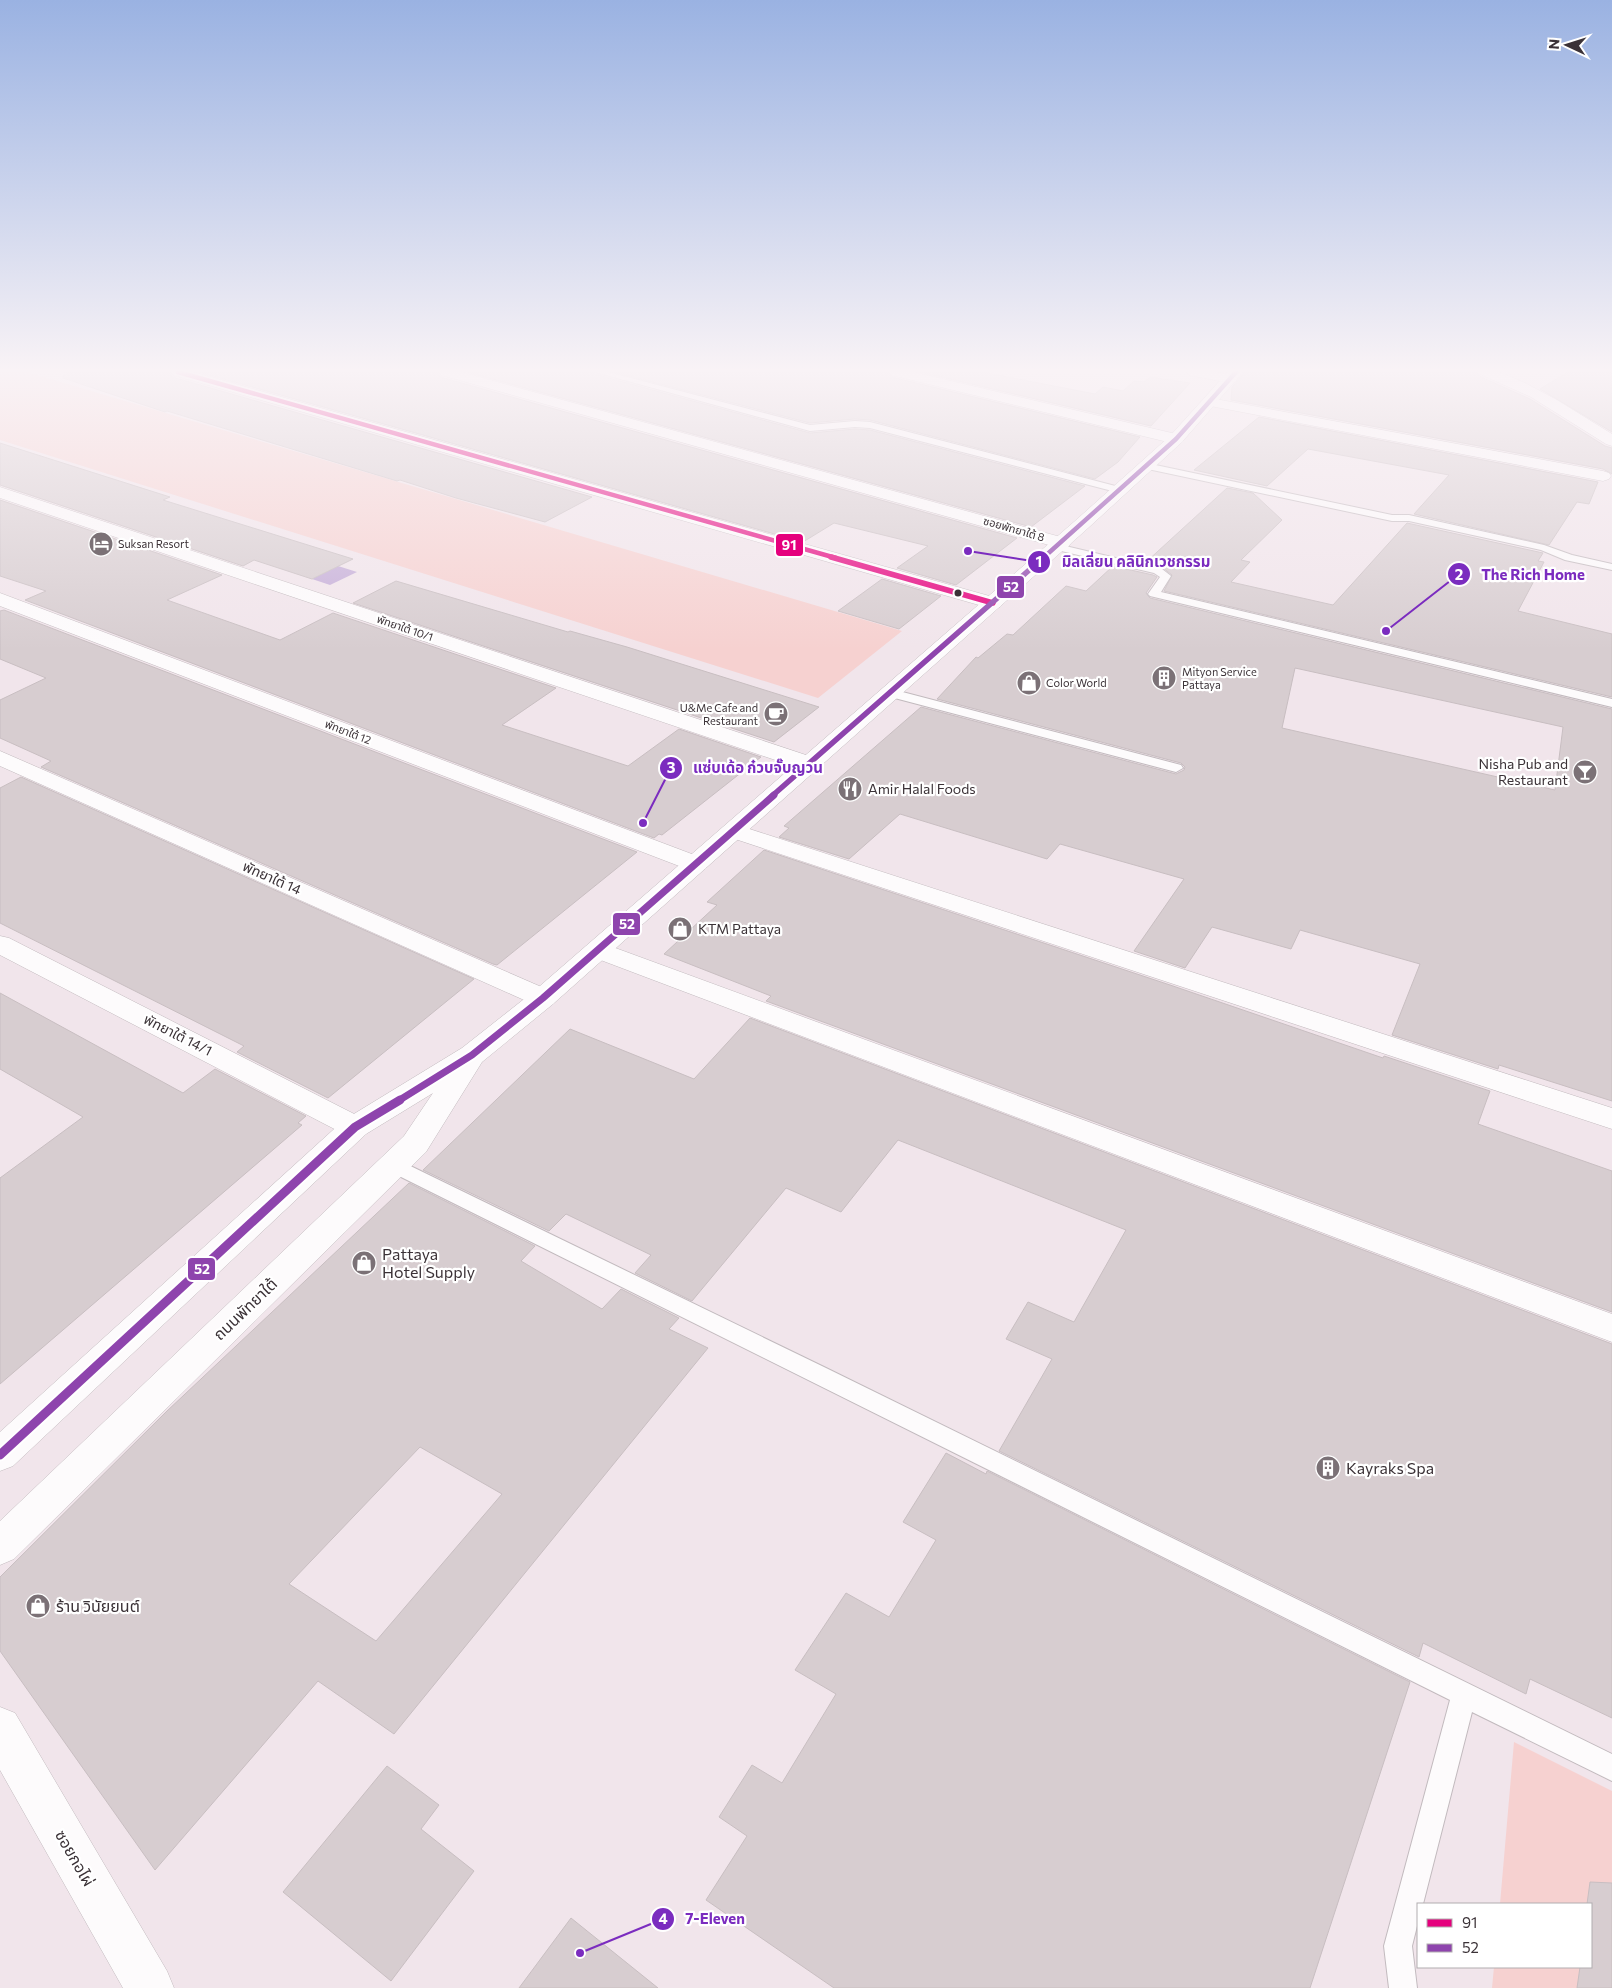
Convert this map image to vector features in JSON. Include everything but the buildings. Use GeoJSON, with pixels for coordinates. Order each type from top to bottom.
{"type":"FeatureCollection","features":[{"type":"Feature","properties":{"kind":"street"},"geometry":{"type":"LineString","coordinates":[[505,465],[993,603]]}},
{"type":"Feature","properties":{"kind":"street","name":"ซอยพัทยาใต้ 8"},"geometry":{"type":"LineString","coordinates":[[775,465],[1059,545]]}},
{"type":"Feature","properties":{"kind":"street"},"geometry":{"type":"LineString","coordinates":[[1543,465],[1603,476]]}},
{"type":"Feature","properties":{"kind":"street","name":"ถนนพัทยาใต้"},"geometry":{"type":"LineString","coordinates":[[0,1455],[355,1127],[472,1055],[543,998],[1059,545],[1146,466]]}},
{"type":"Feature","properties":{"kind":"street","name":"พัทยาใต้ 10/1"},"geometry":{"type":"LineString","coordinates":[[0,492],[810,764]]}},
{"type":"Feature","properties":{"kind":"street","name":"พัทยาใต้ 12"},"geometry":{"type":"LineString","coordinates":[[0,599],[696,864]]}},
{"type":"Feature","properties":{"kind":"street","name":"พัทยาใต้ 14"},"geometry":{"type":"LineString","coordinates":[[0,758],[543,998]]}},
{"type":"Feature","properties":{"kind":"street"},"geometry":{"type":"LineString","coordinates":[[734,831],[1612,1119]]}},
{"type":"Feature","properties":{"kind":"street","name":"พัทยาใต้ 14/1"},"geometry":{"type":"LineString","coordinates":[[0,944],[355,1127]]}},
{"type":"Feature","properties":{"kind":"street"},"geometry":{"type":"LineString","coordinates":[[599,950],[1612,1328]]}},
{"type":"Feature","properties":{"kind":"street","name":"ถนนพัทยาใต้"},"geometry":{"type":"LineString","coordinates":[[0,1547],[415,1144],[472,1055]]}},
{"type":"Feature","properties":{"kind":"street","name":"ซอยกอไผ่"},"geometry":{"type":"LineString","coordinates":[[0,1728],[150,1988]]}},
{"type":"Feature","properties":{"kind":"lane"},"geometry":{"type":"LineString","coordinates":[[1023,465],[1120,490]]}},
{"type":"Feature","properties":{"kind":"lane"},"geometry":{"type":"LineString","coordinates":[[1146,466],[1392,518],[1409,518],[1544,548],[1569,558],[1612,567]]}},
{"type":"Feature","properties":{"kind":"lane"},"geometry":{"type":"LineString","coordinates":[[1059,545],[1158,571],[1166,576],[1154,594],[1612,703]]}},
{"type":"Feature","properties":{"kind":"lane"},"geometry":{"type":"LineString","coordinates":[[891,693],[1176,768]]}},
{"type":"Feature","properties":{"kind":"lane"},"geometry":{"type":"LineString","coordinates":[[394,1165],[1612,1768]]}},
{"type":"Feature","properties":{"kind":"lane"},"geometry":{"type":"LineString","coordinates":[[1403,1988],[1398,1946],[1464,1695]]}},
{"type":"Feature","properties":{"kind":"shaded area"},"geometry":{"type":"Polygon","coordinates":[[[79,465],[340,465],[902,631],[818,698],[79,465]]]}},
{"type":"Feature","properties":{"kind":"shaded area"},"geometry":{"type":"Polygon","coordinates":[[[338,566],[357,572],[330,585],[312,579],[338,566]]]}},
{"type":"Feature","properties":{"kind":"shaded area"},"geometry":{"type":"Polygon","coordinates":[[[1514,1742],[1612,1791],[1612,1988],[1492,1988],[1494,1968],[1592,1968],[1592,1903],[1500,1903],[1514,1742]]]}},
{"type":"Feature","properties":{"kind":"transit line","name":"91"},"geometry":{"type":"LineString","coordinates":[[505,465],[993,603]]}},
{"type":"Feature","properties":{"kind":"transit line","name":"52"},"geometry":{"type":"LineString","coordinates":[[0,1455],[355,1127],[472,1055],[543,998],[1148,465]]}},
{"type":"Feature","properties":{"kind":"place","name":"Suksan Resort"},"geometry":{"type":"Point","coordinates":[101,544]}},
{"type":"Feature","properties":{"kind":"place","name":"มิลเลี่ยน คลินิกเวชกรรม"},"geometry":{"type":"Point","coordinates":[968,551]}},
{"type":"Feature","properties":{"kind":"place","name":"The Rich Home"},"geometry":{"type":"Point","coordinates":[1386,631]}},
{"type":"Feature","properties":{"kind":"place","name":"Mityon Service Pattaya"},"geometry":{"type":"Point","coordinates":[1164,678]}},
{"type":"Feature","properties":{"kind":"place","name":"Color World"},"geometry":{"type":"Point","coordinates":[1029,683]}},
{"type":"Feature","properties":{"kind":"place","name":"U&Me Cafe and Restaurant"},"geometry":{"type":"Point","coordinates":[776,714]}},
{"type":"Feature","properties":{"kind":"place","name":"Nisha Pub and Restaurant"},"geometry":{"type":"Point","coordinates":[1585,772]}},
{"type":"Feature","properties":{"kind":"place","name":"Amir Halal Foods"},"geometry":{"type":"Point","coordinates":[850,789]}},
{"type":"Feature","properties":{"kind":"place","name":"แซ่บเด้อ ก๋วบจั๊บญวน"},"geometry":{"type":"Point","coordinates":[643,823]}},
{"type":"Feature","properties":{"kind":"place","name":"KTM Pattaya"},"geometry":{"type":"Point","coordinates":[680,929]}},
{"type":"Feature","properties":{"kind":"place","name":"Pattaya Hotel Supply"},"geometry":{"type":"Point","coordinates":[364,1263]}},
{"type":"Feature","properties":{"kind":"place","name":"Kayraks Spa"},"geometry":{"type":"Point","coordinates":[1328,1468]}},
{"type":"Feature","properties":{"kind":"place","name":"ร้าน วินัยยนต์"},"geometry":{"type":"Point","coordinates":[38,1606]}},
{"type":"Feature","properties":{"kind":"place","name":"7-Eleven"},"geometry":{"type":"Point","coordinates":[580,1953]}}]}
